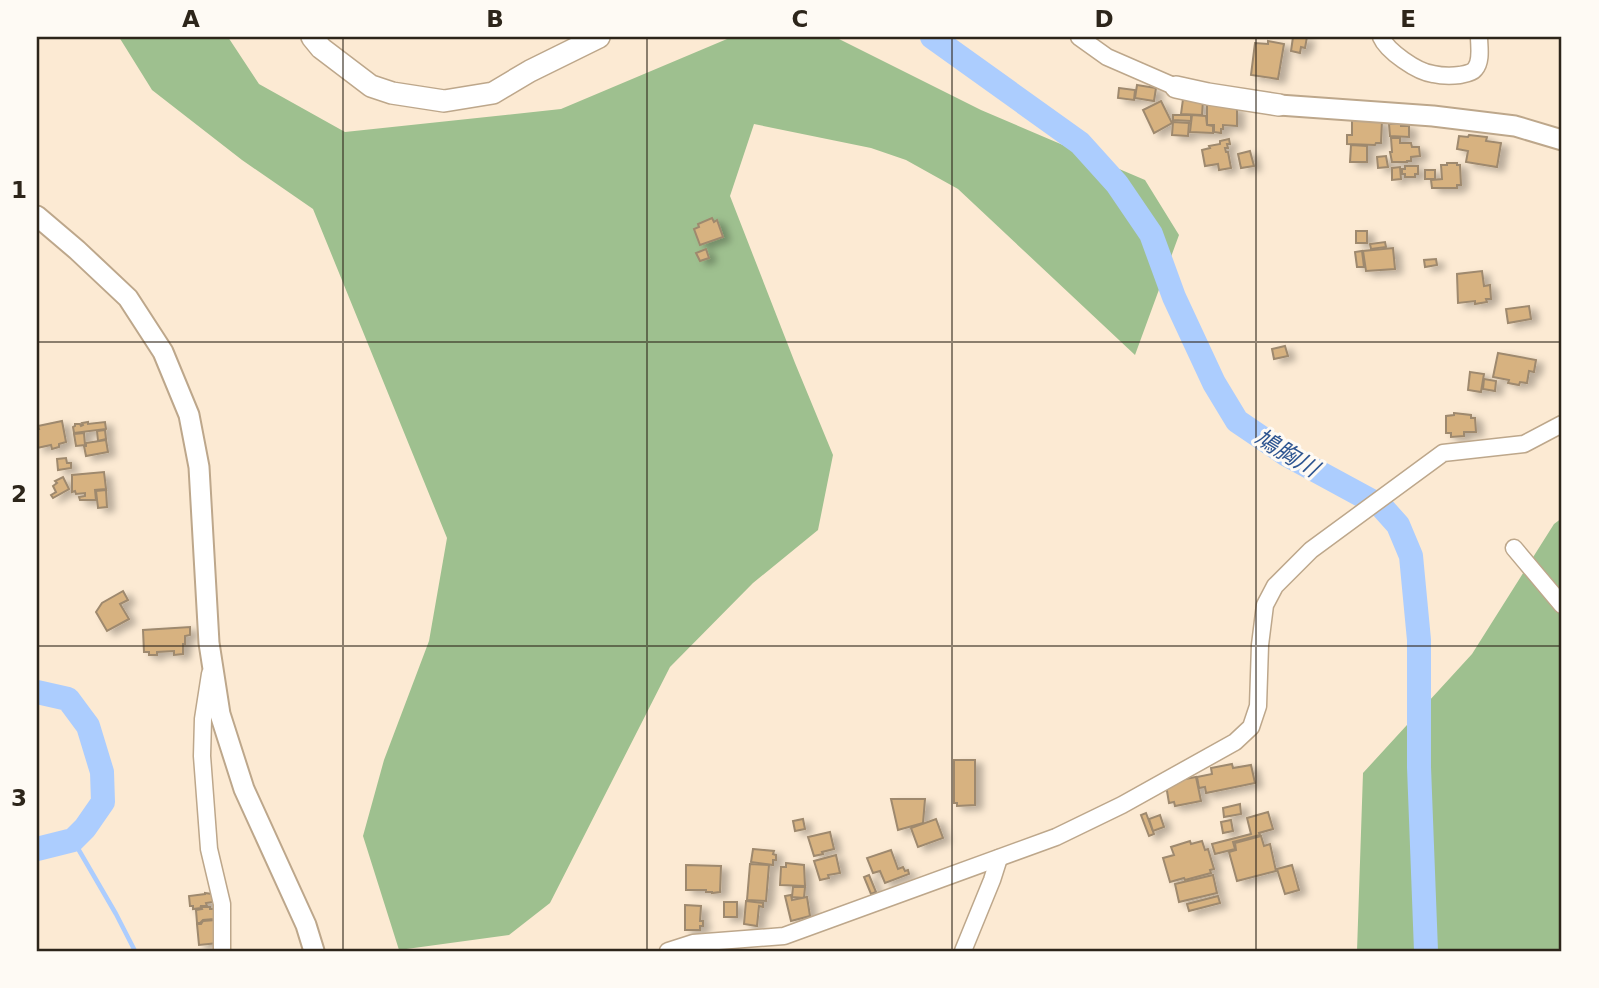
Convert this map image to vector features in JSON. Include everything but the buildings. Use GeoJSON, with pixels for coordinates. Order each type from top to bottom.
{"type":"FeatureCollection","features":[{"type":"Feature","properties":{"kind":"main road"},"geometry":{"type":"LineString","coordinates":[[312,37],[321,48],[371,86],[393,93],[443,101],[493,93],[530,71],[599,37]]}},
{"type":"Feature","properties":{"kind":"main road"},"geometry":{"type":"LineString","coordinates":[[1176,87],[1279,105]]}},
{"type":"Feature","properties":{"kind":"street"},"geometry":{"type":"LineString","coordinates":[[1079,37],[1107,57],[1176,87]]}},
{"type":"Feature","properties":{"kind":"street"},"geometry":{"type":"LineString","coordinates":[[1381,37],[1384,45],[1407,63],[1430,74],[1454,76],[1476,69],[1479,37]]}},
{"type":"Feature","properties":{"kind":"street"},"geometry":{"type":"LineString","coordinates":[[1279,105],[1433,116],[1516,127],[1562,141]]}},
{"type":"Feature","properties":{"kind":"street"},"geometry":{"type":"LineString","coordinates":[[37,216],[128,298],[163,352],[189,415],[199,467],[209,643],[220,714],[244,789],[306,925],[314,951]]}},
{"type":"Feature","properties":{"kind":"street"},"geometry":{"type":"LineString","coordinates":[[668,951],[693,943],[784,936],[1056,837],[1122,805],[1235,742],[1251,727],[1258,706],[1260,645],[1265,605],[1275,586],[1311,550],[1443,453],[1524,444],[1562,424]]}},
{"type":"Feature","properties":{"kind":"street"},"geometry":{"type":"LineString","coordinates":[[1514,548],[1562,605]]}},
{"type":"Feature","properties":{"kind":"street"},"geometry":{"type":"LineString","coordinates":[[212,664],[203,719],[202,756],[209,849],[222,904],[222,951]]}},
{"type":"Feature","properties":{"kind":"street"},"geometry":{"type":"LineString","coordinates":[[963,951],[999,858]]}},
{"type":"Feature","properties":{"kind":"green space"},"geometry":{"type":"Polygon","coordinates":[[[119,37],[228,37],[259,84],[345,132],[561,109],[727,39],[835,37],[981,110],[1145,180],[1179,235],[1135,355],[958,189],[906,160],[871,148],[754,124],[730,196],[833,455],[818,530],[753,583],[670,667],[550,903],[509,935],[399,950],[363,836],[384,760],[429,641],[447,538],[313,209],[242,160],[152,90],[119,37]]]}},
{"type":"Feature","properties":{"kind":"green space"},"geometry":{"type":"Polygon","coordinates":[[[1562,518],[1562,951],[1357,951],[1363,773],[1472,654],[1554,524],[1562,518]]]}},
{"type":"Feature","properties":{"kind":"waterway","name":"鳩胸川"},"geometry":{"type":"LineString","coordinates":[[932,37],[1080,143],[1117,184],[1151,234],[1174,297],[1214,383],[1237,421],[1287,455],[1381,506],[1398,525],[1411,556],[1419,640],[1419,767],[1426,951]]}},
{"type":"Feature","properties":{"kind":"waterway"},"geometry":{"type":"LineString","coordinates":[[37,692],[68,699],[88,726],[102,772],[103,802],[73,840],[37,849]]}},
{"type":"Feature","properties":{"kind":"waterway"},"geometry":{"type":"LineString","coordinates":[[73,840],[135,951]]}}]}
